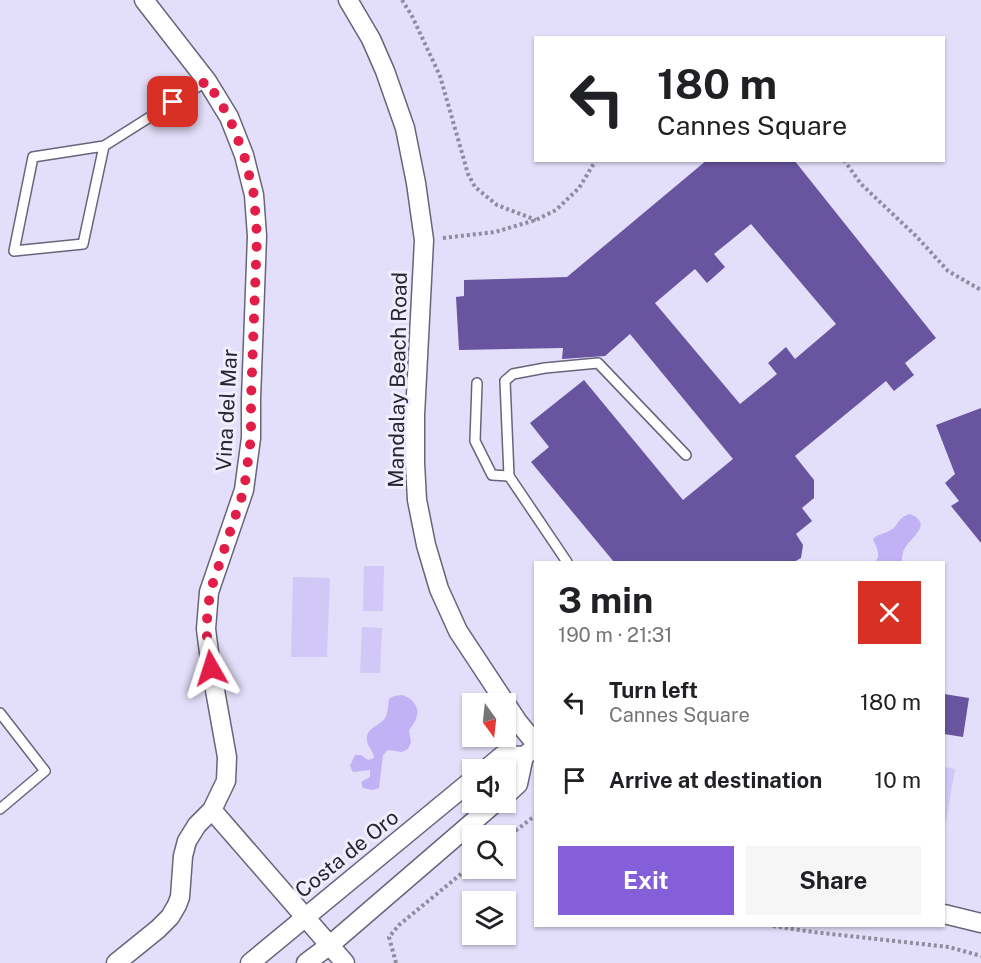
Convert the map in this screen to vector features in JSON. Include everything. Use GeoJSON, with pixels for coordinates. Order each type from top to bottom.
{"type":"FeatureCollection","features":[{"type":"Feature","properties":{"kind":"street","name":"Vina del Mar"},"geometry":{"type":"LineString","coordinates":[[116,963],[170,917],[180,897],[183,856],[187,841],[212,810],[226,781],[227,757],[206,629],[210,592],[244,490],[249,459],[257,236],[254,195],[244,155],[229,117],[207,81],[144,0]]}},
{"type":"Feature","properties":{"kind":"street","name":"Mandalay Beach Road"},"geometry":{"type":"LineString","coordinates":[[348,0],[376,49],[385,71],[405,128],[417,183],[424,240],[415,415],[415,463],[417,500],[426,545],[439,589],[458,631],[518,722],[532,749]]}},
{"type":"Feature","properties":{"kind":"street"},"geometry":{"type":"LineString","coordinates":[[498,759],[503,755],[532,749]]}},
{"type":"Feature","properties":{"kind":"street"},"geometry":{"type":"LineString","coordinates":[[516,786],[532,749]]}},
{"type":"Feature","properties":{"kind":"street","name":"Costa de Oro"},"geometry":{"type":"LineString","coordinates":[[250,963],[462,788]]}},
{"type":"Feature","properties":{"kind":"street"},"geometry":{"type":"LineString","coordinates":[[212,810],[345,963]]}},
{"type":"Feature","properties":{"kind":"street"},"geometry":{"type":"LineString","coordinates":[[306,963],[483,813]]}},
{"type":"Feature","properties":{"kind":"street"},"geometry":{"type":"LineString","coordinates":[[945,915],[981,923]]}},
{"type":"Feature","properties":{"kind":"lane"},"geometry":{"type":"LineString","coordinates":[[104,146],[83,244],[14,251],[33,157],[104,146],[207,81]]}},
{"type":"Feature","properties":{"kind":"lane"},"geometry":{"type":"LineString","coordinates":[[566,561],[509,476],[505,381],[513,374],[545,368],[598,363],[686,455]]}},
{"type":"Feature","properties":{"kind":"lane"},"geometry":{"type":"LineString","coordinates":[[477,383],[475,441],[492,475],[509,476]]}},
{"type":"Feature","properties":{"kind":"lane"},"geometry":{"type":"LineString","coordinates":[[0,713],[45,771],[0,808]]}},
{"type":"Feature","properties":{"kind":"path"},"geometry":{"type":"LineString","coordinates":[[402,0],[440,76],[468,174],[475,187],[497,205],[536,220]]}},
{"type":"Feature","properties":{"kind":"path"},"geometry":{"type":"LineString","coordinates":[[424,240],[495,232],[536,220],[556,210],[579,188],[595,162]]}},
{"type":"Feature","properties":{"kind":"path"},"geometry":{"type":"LineString","coordinates":[[845,162],[861,184],[917,237],[948,271],[981,290]]}},
{"type":"Feature","properties":{"kind":"path"},"geometry":{"type":"LineString","coordinates":[[516,830],[534,817]]}},
{"type":"Feature","properties":{"kind":"path"},"geometry":{"type":"LineString","coordinates":[[396,963],[388,937],[399,925],[462,873]]}},
{"type":"Feature","properties":{"kind":"path"},"geometry":{"type":"LineString","coordinates":[[780,927],[949,947],[981,956]]}},
{"type":"Feature","properties":{"kind":"shaded area"},"geometry":{"type":"Polygon","coordinates":[[[910,514],[917,518],[921,526],[904,550],[902,561],[876,561],[878,554],[873,539],[894,528],[903,517],[910,514]]]}},
{"type":"Feature","properties":{"kind":"shaded area"},"geometry":{"type":"Polygon","coordinates":[[[364,566],[384,566],[383,611],[363,611],[364,566]]]}},
{"type":"Feature","properties":{"kind":"shaded area"},"geometry":{"type":"Polygon","coordinates":[[[293,577],[330,578],[327,657],[291,657],[293,577]]]}},
{"type":"Feature","properties":{"kind":"shaded area"},"geometry":{"type":"Polygon","coordinates":[[[362,627],[382,628],[380,673],[360,673],[362,627]]]}},
{"type":"Feature","properties":{"kind":"shaded area"},"geometry":{"type":"Polygon","coordinates":[[[403,695],[413,702],[417,710],[416,720],[409,730],[411,742],[408,749],[402,752],[388,750],[383,755],[379,788],[372,790],[363,788],[361,782],[370,777],[370,770],[353,772],[350,766],[355,755],[361,755],[368,760],[374,758],[367,742],[367,736],[385,718],[389,699],[403,695]]]}},
{"type":"Feature","properties":{"kind":"shaded area"},"geometry":{"type":"Polygon","coordinates":[[[945,767],[955,769],[945,827],[945,767]]]}},
{"type":"Feature","properties":{"kind":"building"},"geometry":{"type":"Polygon","coordinates":[[[705,162],[796,162],[936,338],[905,363],[914,375],[894,391],[886,381],[795,456],[814,480],[814,498],[802,508],[812,521],[796,534],[803,545],[801,558],[796,561],[613,561],[531,462],[549,447],[530,423],[584,380],[683,500],[733,459],[630,334],[605,356],[562,359],[563,348],[459,350],[456,297],[464,296],[464,280],[567,277],[705,162]],[[751,224],[714,254],[725,267],[707,283],[695,269],[655,303],[740,404],[777,374],[768,363],[786,347],[795,359],[836,324],[751,224]]]}},
{"type":"Feature","properties":{"kind":"building"},"geometry":{"type":"Polygon","coordinates":[[[981,408],[981,543],[951,506],[959,501],[945,483],[955,474],[936,425],[981,408]]]}},
{"type":"Feature","properties":{"kind":"building"},"geometry":{"type":"Polygon","coordinates":[[[945,694],[969,698],[963,737],[945,734],[945,694]]]}},
{"type":"Feature","properties":{"kind":"route"},"geometry":{"type":"LineString","coordinates":[[173,102],[207,81],[229,117],[244,155],[254,195],[257,236],[251,438],[244,490],[210,592],[206,629],[211,668]]}}]}
